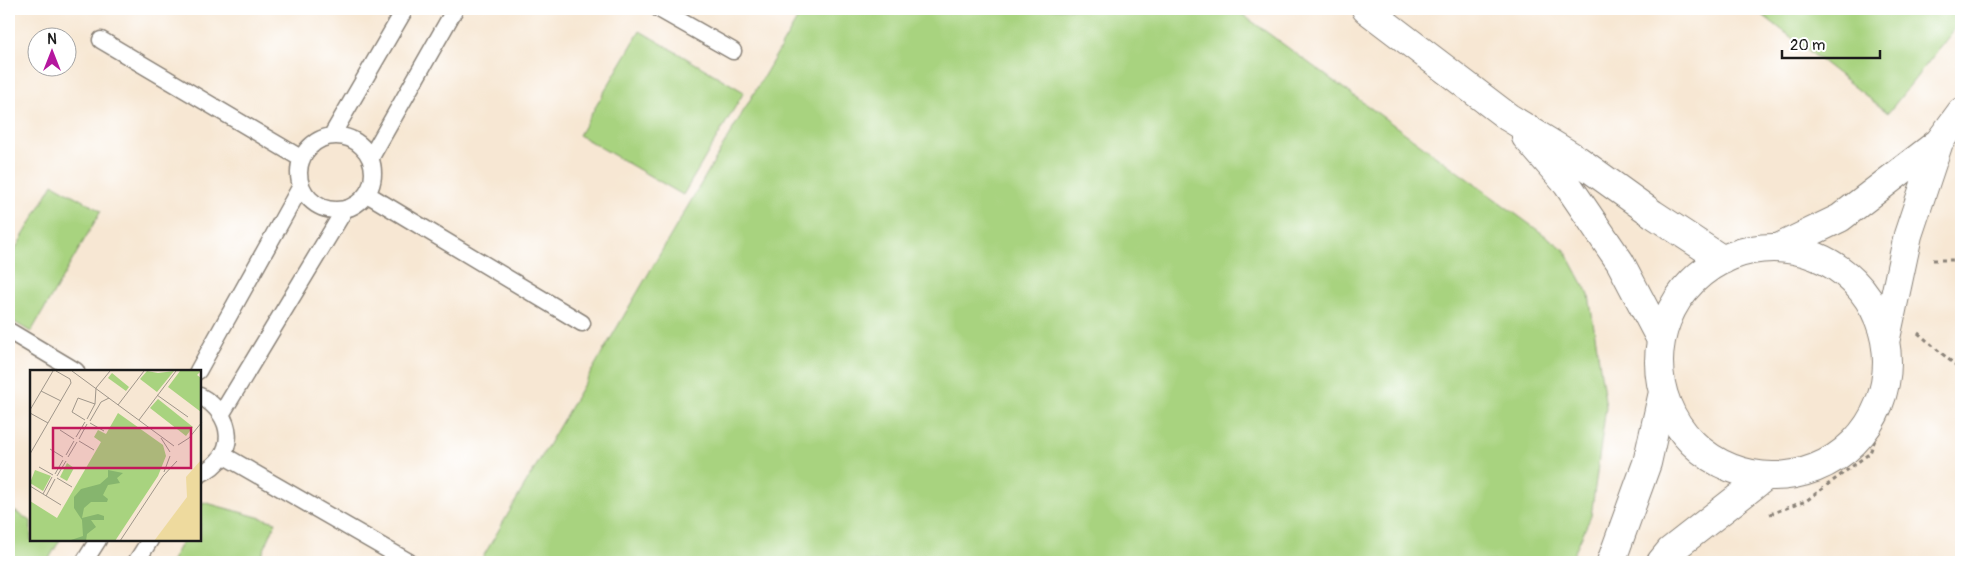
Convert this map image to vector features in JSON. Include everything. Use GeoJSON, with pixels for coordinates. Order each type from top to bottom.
{"type":"FeatureCollection","features":[{"type":"Feature","properties":{"kind":"main road"},"geometry":{"type":"LineString","coordinates":[[1366,9],[1508,118],[1578,160],[1653,214],[1723,260]]}},
{"type":"Feature","properties":{"kind":"main road"},"geometry":{"type":"LineString","coordinates":[[1778,248],[1840,218],[1939,142],[1961,112]]}},
{"type":"Feature","properties":{"kind":"main road"},"geometry":{"type":"LineString","coordinates":[[1508,118],[1567,184],[1620,262],[1661,340]]}},
{"type":"Feature","properties":{"kind":"main road"},"geometry":{"type":"LineString","coordinates":[[1886,338],[1908,236],[1939,142]]}},
{"type":"Feature","properties":{"kind":"main road"},"geometry":{"type":"LineString","coordinates":[[1778,248],[1808,254],[1835,266],[1853,281],[1876,310],[1886,338],[1888,368],[1882,398],[1870,425],[1850,447],[1825,464],[1797,474],[1766,476],[1738,471],[1712,459],[1690,441],[1673,418],[1662,392],[1658,366],[1661,340],[1669,315],[1683,293],[1701,274],[1723,260],[1750,251],[1778,248]]}},
{"type":"Feature","properties":{"kind":"main road"},"geometry":{"type":"LineString","coordinates":[[1611,562],[1647,463],[1662,392]]}},
{"type":"Feature","properties":{"kind":"main road"},"geometry":{"type":"LineString","coordinates":[[1662,562],[1670,551],[1766,476]]}},
{"type":"Feature","properties":{"kind":"lane"},"geometry":{"type":"LineString","coordinates":[[332,135],[405,9]]}},
{"type":"Feature","properties":{"kind":"lane"},"geometry":{"type":"LineString","coordinates":[[371,157],[455,9]]}},
{"type":"Feature","properties":{"kind":"lane"},"geometry":{"type":"LineString","coordinates":[[659,9],[733,51]]}},
{"type":"Feature","properties":{"kind":"lane"},"geometry":{"type":"LineString","coordinates":[[101,40],[302,159]]}},
{"type":"Feature","properties":{"kind":"lane"},"geometry":{"type":"LineString","coordinates":[[332,135],[344,136],[355,140],[365,147],[371,157],[374,177],[367,194],[356,205],[345,209],[324,208],[306,195],[301,186],[298,174],[302,159],[313,143],[332,135]]}},
{"type":"Feature","properties":{"kind":"lane"},"geometry":{"type":"LineString","coordinates":[[199,370],[301,186]]}},
{"type":"Feature","properties":{"kind":"lane"},"geometry":{"type":"LineString","coordinates":[[367,194],[582,323]]}},
{"type":"Feature","properties":{"kind":"lane"},"geometry":{"type":"LineString","coordinates":[[222,413],[345,209]]}},
{"type":"Feature","properties":{"kind":"lane"},"geometry":{"type":"LineString","coordinates":[[9,331],[74,370]]}},
{"type":"Feature","properties":{"kind":"lane"},"geometry":{"type":"LineString","coordinates":[[201,396],[212,402],[222,413],[227,427],[228,441],[223,455],[214,467],[201,474]]}},
{"type":"Feature","properties":{"kind":"lane"},"geometry":{"type":"LineString","coordinates":[[223,455],[409,562]]}},
{"type":"Feature","properties":{"kind":"lane"},"geometry":{"type":"LineString","coordinates":[[84,562],[97,541]]}},
{"type":"Feature","properties":{"kind":"lane"},"geometry":{"type":"LineString","coordinates":[[136,562],[149,541]]}},
{"type":"Feature","properties":{"kind":"path"},"geometry":{"type":"LineString","coordinates":[[1914,329],[1961,370]]}},
{"type":"Feature","properties":{"kind":"path"},"geometry":{"type":"LineString","coordinates":[[1763,517],[1806,501],[1870,453],[1896,382],[1897,363]]}},
{"type":"Feature","properties":{"kind":"green space"},"geometry":{"type":"Polygon","coordinates":[[[803,9],[1235,9],[1565,250],[1589,295],[1606,407],[1591,516],[1570,562],[480,562],[803,9]]]}},
{"type":"Feature","properties":{"kind":"green space"},"geometry":{"type":"Polygon","coordinates":[[[1755,9],[1961,9],[1961,21],[1888,113],[1755,9]]]}},
{"type":"Feature","properties":{"kind":"green space"},"geometry":{"type":"Polygon","coordinates":[[[640,31],[744,92],[683,195],[579,135],[640,31]]]}},
{"type":"Feature","properties":{"kind":"green space"},"geometry":{"type":"Polygon","coordinates":[[[53,184],[101,211],[31,332],[9,319],[9,260],[53,184]]]}},
{"type":"Feature","properties":{"kind":"green space"},"geometry":{"type":"Polygon","coordinates":[[[203,502],[276,522],[260,559],[266,562],[171,562],[182,541],[201,541],[201,506],[203,502]]]}},
{"type":"Feature","properties":{"kind":"green space"},"geometry":{"type":"Polygon","coordinates":[[[9,508],[30,520],[30,541],[59,541],[47,562],[9,562],[9,508]]]}}]}
